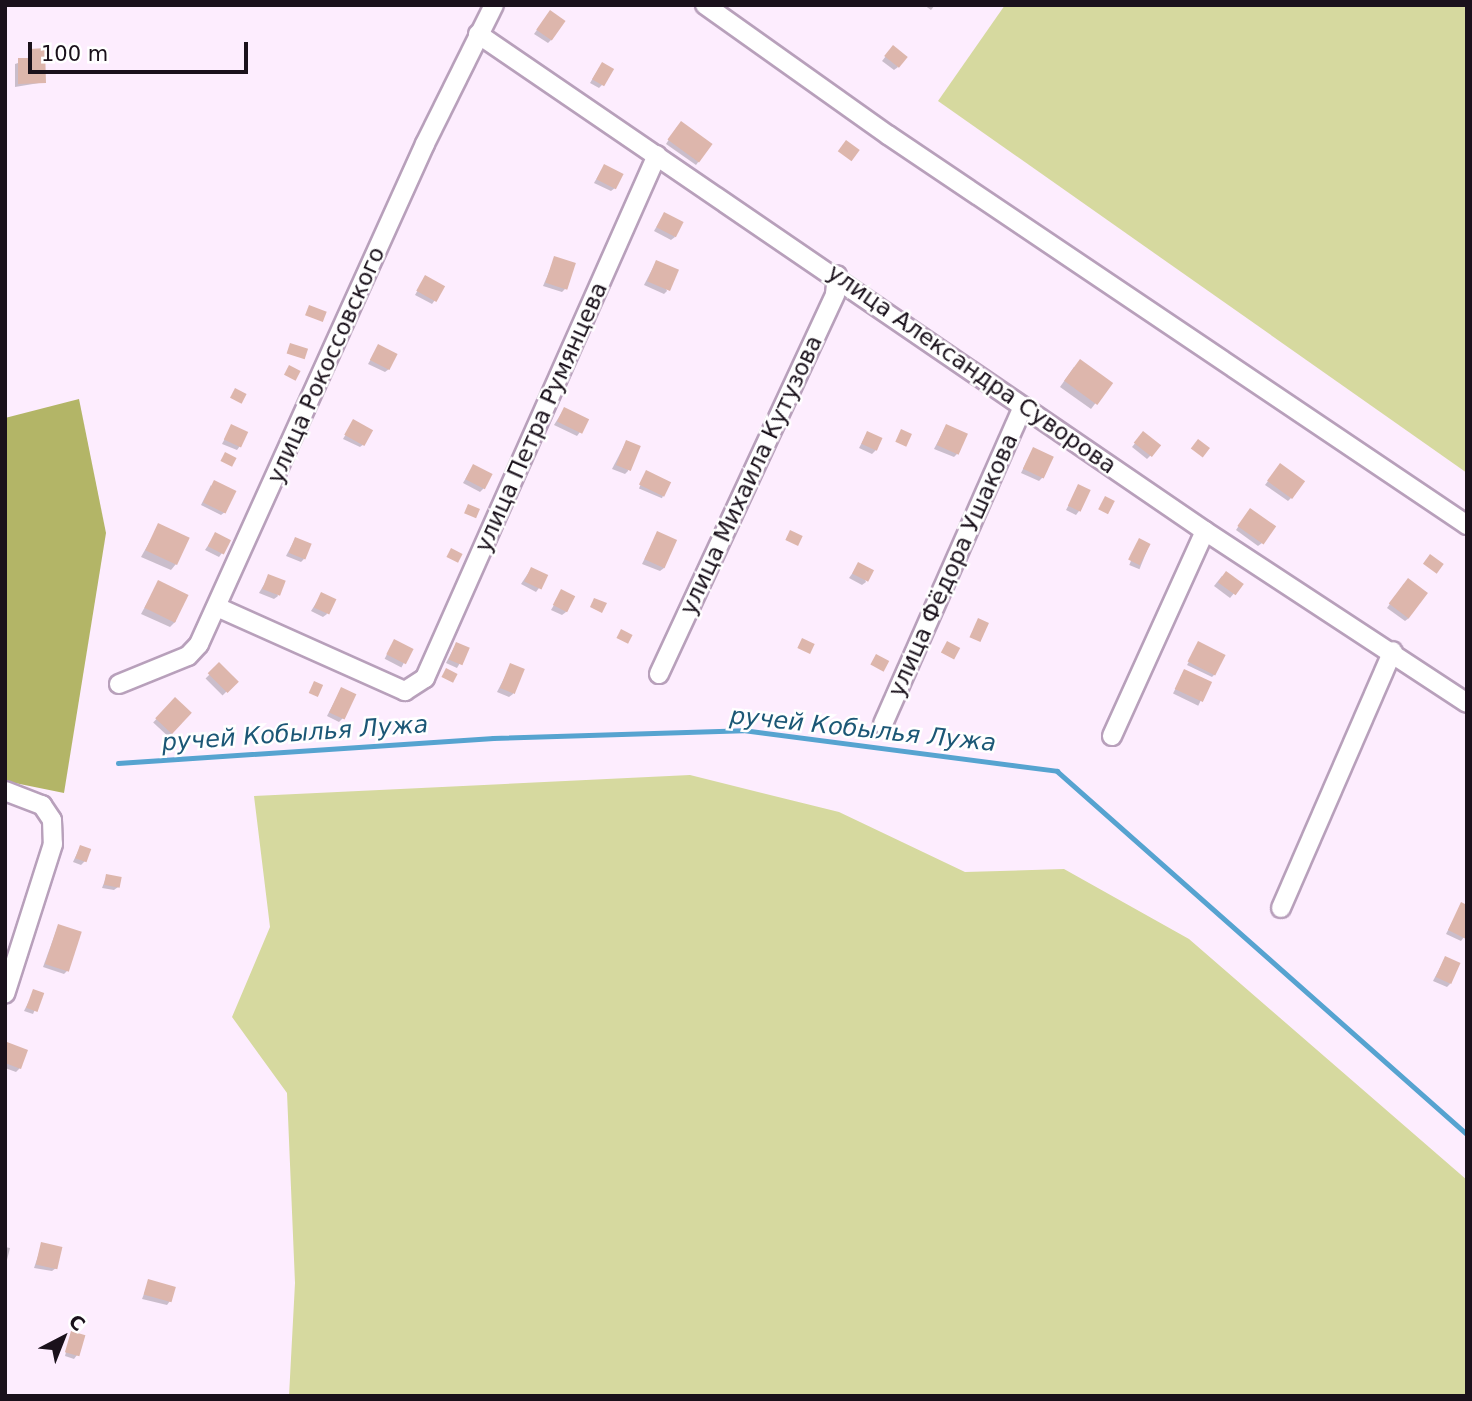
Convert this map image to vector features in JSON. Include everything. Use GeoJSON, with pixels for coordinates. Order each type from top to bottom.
{"type":"FeatureCollection","features":[{"type":"Feature","properties":{"kind":"street","name":"улица Рокоссовского"},"geometry":{"type":"LineString","coordinates":[[119,684],[188,656],[199,644],[478,34],[495,5]]}},
{"type":"Feature","properties":{"kind":"street"},"geometry":{"type":"LineString","coordinates":[[705,5],[888,135],[1467,525]]}},
{"type":"Feature","properties":{"kind":"street","name":"улица Александра Суворова"},"geometry":{"type":"LineString","coordinates":[[478,34],[837,275],[1205,531],[1393,651],[1467,703]]}},
{"type":"Feature","properties":{"kind":"street","name":"улица Петра Румянцева"},"geometry":{"type":"LineString","coordinates":[[217,607],[405,691],[425,678],[657,155]]}},
{"type":"Feature","properties":{"kind":"street","name":"улица Михаила Кутузова"},"geometry":{"type":"LineString","coordinates":[[659,674],[835,294],[837,275]]}},
{"type":"Feature","properties":{"kind":"street","name":"улица Фёдора Ушакова"},"geometry":{"type":"LineString","coordinates":[[883,724],[1023,406]]}},
{"type":"Feature","properties":{"kind":"street"},"geometry":{"type":"LineString","coordinates":[[1112,736],[1205,531]]}},
{"type":"Feature","properties":{"kind":"street"},"geometry":{"type":"LineString","coordinates":[[1281,908],[1393,651]]}},
{"type":"Feature","properties":{"kind":"street"},"geometry":{"type":"LineString","coordinates":[[5,791],[41,805],[52,820],[53,844],[5,994]]}},
{"type":"Feature","properties":{"kind":"green space"},"geometry":{"type":"Polygon","coordinates":[[[1005,5],[1467,5],[1467,473],[938,101],[1005,5]]]}},
{"type":"Feature","properties":{"kind":"green space"},"geometry":{"type":"Polygon","coordinates":[[[79,399],[106,533],[64,793],[5,781],[5,418],[79,399]]]}},
{"type":"Feature","properties":{"kind":"green space"},"geometry":{"type":"Polygon","coordinates":[[[690,775],[839,812],[965,872],[1064,869],[1189,939],[1467,1180],[1467,1396],[289,1396],[295,1283],[287,1093],[232,1017],[270,927],[254,796],[690,775]]]}},
{"type":"Feature","properties":{"kind":"building"},"geometry":{"type":"Polygon","coordinates":[[[550,10],[566,21],[552,41],[536,30],[550,10]]]}},
{"type":"Feature","properties":{"kind":"building"},"geometry":{"type":"Polygon","coordinates":[[[893,45],[908,57],[899,68],[884,56],[893,45]]]}},
{"type":"Feature","properties":{"kind":"building"},"geometry":{"type":"Polygon","coordinates":[[[45,48],[46,83],[18,84],[18,58],[30,58],[30,49],[45,48]]]}},
{"type":"Feature","properties":{"kind":"building"},"geometry":{"type":"Polygon","coordinates":[[[602,62],[614,69],[604,86],[592,79],[602,62]]]}},
{"type":"Feature","properties":{"kind":"building"},"geometry":{"type":"Polygon","coordinates":[[[681,121],[713,144],[699,163],[667,140],[681,121]]]}},
{"type":"Feature","properties":{"kind":"building"},"geometry":{"type":"Polygon","coordinates":[[[846,140],[860,150],[852,161],[838,151],[846,140]]]}},
{"type":"Feature","properties":{"kind":"building"},"geometry":{"type":"Polygon","coordinates":[[[604,164],[624,174],[616,189],[596,179],[604,164]]]}},
{"type":"Feature","properties":{"kind":"building"},"geometry":{"type":"Polygon","coordinates":[[[664,212],[684,222],[676,237],[656,227],[664,212]]]}},
{"type":"Feature","properties":{"kind":"building"},"geometry":{"type":"Polygon","coordinates":[[[554,256],[576,263],[567,290],[545,283],[554,256]]]}},
{"type":"Feature","properties":{"kind":"building"},"geometry":{"type":"Polygon","coordinates":[[[656,260],[679,270],[670,291],[647,281],[656,260]]]}},
{"type":"Feature","properties":{"kind":"building"},"geometry":{"type":"Polygon","coordinates":[[[425,275],[445,286],[436,302],[416,291],[425,275]]]}},
{"type":"Feature","properties":{"kind":"building"},"geometry":{"type":"Polygon","coordinates":[[[309,305],[327,312],[323,322],[305,315],[309,305]]]}},
{"type":"Feature","properties":{"kind":"building"},"geometry":{"type":"Polygon","coordinates":[[[290,343],[308,349],[305,359],[287,353],[290,343]]]}},
{"type":"Feature","properties":{"kind":"building"},"geometry":{"type":"Polygon","coordinates":[[[378,344],[398,354],[389,370],[370,360],[378,344]]]}},
{"type":"Feature","properties":{"kind":"building"},"geometry":{"type":"Polygon","coordinates":[[[1080,359],[1113,383],[1097,405],[1064,381],[1080,359]]]}},
{"type":"Feature","properties":{"kind":"building"},"geometry":{"type":"Polygon","coordinates":[[[289,365],[301,371],[296,381],[284,375],[289,365]]]}},
{"type":"Feature","properties":{"kind":"building"},"geometry":{"type":"Polygon","coordinates":[[[235,388],[247,394],[242,404],[230,398],[235,388]]]}},
{"type":"Feature","properties":{"kind":"building"},"geometry":{"type":"Polygon","coordinates":[[[564,407],[589,419],[582,434],[557,421],[564,407]]]}},
{"type":"Feature","properties":{"kind":"building"},"geometry":{"type":"Polygon","coordinates":[[[353,419],[373,430],[364,446],[344,435],[353,419]]]}},
{"type":"Feature","properties":{"kind":"building"},"geometry":{"type":"Polygon","coordinates":[[[231,424],[248,432],[241,447],[224,439],[231,424]]]}},
{"type":"Feature","properties":{"kind":"building"},"geometry":{"type":"Polygon","coordinates":[[[946,424],[968,434],[959,455],[937,445],[946,424]]]}},
{"type":"Feature","properties":{"kind":"building"},"geometry":{"type":"Polygon","coordinates":[[[901,429],[912,434],[906,447],[895,442],[901,429]]]}},
{"type":"Feature","properties":{"kind":"building"},"geometry":{"type":"Polygon","coordinates":[[[867,431],[883,438],[877,451],[861,444],[867,431]]]}},
{"type":"Feature","properties":{"kind":"building"},"geometry":{"type":"Polygon","coordinates":[[[1143,431],[1161,445],[1152,457],[1134,443],[1143,431]]]}},
{"type":"Feature","properties":{"kind":"building"},"geometry":{"type":"Polygon","coordinates":[[[1198,439],[1210,448],[1203,458],[1191,449],[1198,439]]]}},
{"type":"Feature","properties":{"kind":"building"},"geometry":{"type":"Polygon","coordinates":[[[626,440],[641,446],[631,471],[616,465],[626,440]]]}},
{"type":"Feature","properties":{"kind":"building"},"geometry":{"type":"Polygon","coordinates":[[[1033,447],[1054,457],[1044,478],[1023,469],[1033,447]]]}},
{"type":"Feature","properties":{"kind":"building"},"geometry":{"type":"Polygon","coordinates":[[[225,452],[237,458],[232,467],[220,461],[225,452]]]}},
{"type":"Feature","properties":{"kind":"building"},"geometry":{"type":"Polygon","coordinates":[[[1280,463],[1305,481],[1292,499],[1267,481],[1280,463]]]}},
{"type":"Feature","properties":{"kind":"building"},"geometry":{"type":"Polygon","coordinates":[[[473,464],[493,474],[485,489],[465,479],[473,464]]]}},
{"type":"Feature","properties":{"kind":"building"},"geometry":{"type":"Polygon","coordinates":[[[646,470],[671,482],[664,497],[639,484],[646,470]]]}},
{"type":"Feature","properties":{"kind":"building"},"geometry":{"type":"Polygon","coordinates":[[[214,480],[236,491],[226,513],[203,502],[214,480]]]}},
{"type":"Feature","properties":{"kind":"building"},"geometry":{"type":"Polygon","coordinates":[[[1078,484],[1091,490],[1081,512],[1068,506],[1078,484]]]}},
{"type":"Feature","properties":{"kind":"building"},"geometry":{"type":"Polygon","coordinates":[[[1105,496],[1115,501],[1108,514],[1098,509],[1105,496]]]}},
{"type":"Feature","properties":{"kind":"building"},"geometry":{"type":"Polygon","coordinates":[[[468,504],[480,509],[476,518],[464,513],[468,504]]]}},
{"type":"Feature","properties":{"kind":"building"},"geometry":{"type":"Polygon","coordinates":[[[1250,508],[1276,526],[1264,544],[1237,526],[1250,508]]]}},
{"type":"Feature","properties":{"kind":"building"},"geometry":{"type":"Polygon","coordinates":[[[158,523],[190,538],[177,565],[145,550],[158,523]]]}},
{"type":"Feature","properties":{"kind":"building"},"geometry":{"type":"Polygon","coordinates":[[[790,530],[803,536],[798,546],[785,540],[790,530]]]}},
{"type":"Feature","properties":{"kind":"building"},"geometry":{"type":"Polygon","coordinates":[[[657,531],[677,540],[664,568],[644,559],[657,531]]]}},
{"type":"Feature","properties":{"kind":"building"},"geometry":{"type":"Polygon","coordinates":[[[215,532],[231,540],[224,554],[208,546],[215,532]]]}},
{"type":"Feature","properties":{"kind":"building"},"geometry":{"type":"Polygon","coordinates":[[[295,537],[312,544],[305,560],[289,553],[295,537]]]}},
{"type":"Feature","properties":{"kind":"building"},"geometry":{"type":"Polygon","coordinates":[[[1139,538],[1151,544],[1140,565],[1128,559],[1139,538]]]}},
{"type":"Feature","properties":{"kind":"building"},"geometry":{"type":"Polygon","coordinates":[[[451,548],[463,554],[458,563],[446,557],[451,548]]]}},
{"type":"Feature","properties":{"kind":"building"},"geometry":{"type":"Polygon","coordinates":[[[1430,554],[1444,564],[1437,574],[1423,564],[1430,554]]]}},
{"type":"Feature","properties":{"kind":"building"},"geometry":{"type":"Polygon","coordinates":[[[858,562],[874,570],[868,582],[852,574],[858,562]]]}},
{"type":"Feature","properties":{"kind":"building"},"geometry":{"type":"Polygon","coordinates":[[[531,567],[548,575],[541,590],[524,582],[531,567]]]}},
{"type":"Feature","properties":{"kind":"building"},"geometry":{"type":"Polygon","coordinates":[[[1226,571],[1244,584],[1236,595],[1218,582],[1226,571]]]}},
{"type":"Feature","properties":{"kind":"building"},"geometry":{"type":"Polygon","coordinates":[[[268,574],[286,581],[280,596],[262,589],[268,574]]]}},
{"type":"Feature","properties":{"kind":"building"},"geometry":{"type":"Polygon","coordinates":[[[1408,578],[1428,593],[1409,619],[1389,604],[1408,578]]]}},
{"type":"Feature","properties":{"kind":"building"},"geometry":{"type":"Polygon","coordinates":[[[158,580],[189,595],[175,623],[144,608],[158,580]]]}},
{"type":"Feature","properties":{"kind":"building"},"geometry":{"type":"Polygon","coordinates":[[[561,589],[575,596],[567,612],[553,605],[561,589]]]}},
{"type":"Feature","properties":{"kind":"building"},"geometry":{"type":"Polygon","coordinates":[[[321,592],[336,599],[329,615],[314,607],[321,592]]]}},
{"type":"Feature","properties":{"kind":"building"},"geometry":{"type":"Polygon","coordinates":[[[594,598],[607,603],[602,613],[590,607],[594,598]]]}},
{"type":"Feature","properties":{"kind":"building"},"geometry":{"type":"Polygon","coordinates":[[[978,618],[989,623],[980,642],[969,637],[978,618]]]}},
{"type":"Feature","properties":{"kind":"building"},"geometry":{"type":"Polygon","coordinates":[[[621,629],[633,635],[628,644],[616,638],[621,629]]]}},
{"type":"Feature","properties":{"kind":"building"},"geometry":{"type":"Polygon","coordinates":[[[802,638],[815,644],[810,654],[797,648],[802,638]]]}},
{"type":"Feature","properties":{"kind":"building"},"geometry":{"type":"Polygon","coordinates":[[[394,639],[414,649],[406,664],[386,654],[394,639]]]}},
{"type":"Feature","properties":{"kind":"building"},"geometry":{"type":"Polygon","coordinates":[[[947,641],[960,648],[954,660],[941,652],[947,641]]]}},
{"type":"Feature","properties":{"kind":"building"},"geometry":{"type":"Polygon","coordinates":[[[1198,641],[1226,655],[1215,676],[1188,661],[1198,641]]]}},
{"type":"Feature","properties":{"kind":"building"},"geometry":{"type":"Polygon","coordinates":[[[456,642],[470,648],[462,665],[449,659],[456,642]]]}},
{"type":"Feature","properties":{"kind":"building"},"geometry":{"type":"Polygon","coordinates":[[[876,654],[889,661],[884,672],[870,665],[876,654]]]}},
{"type":"Feature","properties":{"kind":"building"},"geometry":{"type":"Polygon","coordinates":[[[219,662],[239,682],[227,693],[208,673],[219,662]]]}},
{"type":"Feature","properties":{"kind":"building"},"geometry":{"type":"Polygon","coordinates":[[[510,663],[525,669],[515,694],[500,688],[510,663]]]}},
{"type":"Feature","properties":{"kind":"building"},"geometry":{"type":"Polygon","coordinates":[[[446,668],[458,674],[453,683],[441,677],[446,668]]]}},
{"type":"Feature","properties":{"kind":"building"},"geometry":{"type":"Polygon","coordinates":[[[1184,669],[1212,682],[1203,702],[1175,689],[1184,669]]]}},
{"type":"Feature","properties":{"kind":"building"},"geometry":{"type":"Polygon","coordinates":[[[314,681],[323,685],[318,697],[309,693],[314,681]]]}},
{"type":"Feature","properties":{"kind":"building"},"geometry":{"type":"Polygon","coordinates":[[[341,687],[356,694],[345,720],[329,712],[341,687]]]}},
{"type":"Feature","properties":{"kind":"building"},"geometry":{"type":"Polygon","coordinates":[[[175,697],[192,713],[172,734],[155,718],[175,697]]]}},
{"type":"Feature","properties":{"kind":"building"},"geometry":{"type":"Polygon","coordinates":[[[80,845],[91,849],[86,862],[75,858],[80,845]]]}},
{"type":"Feature","properties":{"kind":"building"},"geometry":{"type":"Polygon","coordinates":[[[106,874],[122,877],[120,888],[104,885],[106,874]]]}},
{"type":"Feature","properties":{"kind":"building"},"geometry":{"type":"Polygon","coordinates":[[[1461,902],[1467,905],[1466,939],[1448,930],[1461,902]]]}},
{"type":"Feature","properties":{"kind":"building"},"geometry":{"type":"Polygon","coordinates":[[[58,924],[82,932],[69,972],[45,964],[58,924]]]}},
{"type":"Feature","properties":{"kind":"building"},"geometry":{"type":"Polygon","coordinates":[[[1445,956],[1461,963],[1451,984],[1436,977],[1445,956]]]}},
{"type":"Feature","properties":{"kind":"building"},"geometry":{"type":"Polygon","coordinates":[[[33,989],[44,993],[37,1012],[26,1008],[33,989]]]}},
{"type":"Feature","properties":{"kind":"building"},"geometry":{"type":"Polygon","coordinates":[[[7,1042],[28,1050],[21,1069],[5,1063],[7,1042]]]}},
{"type":"Feature","properties":{"kind":"building"},"geometry":{"type":"Polygon","coordinates":[[[41,1242],[62,1247],[57,1269],[36,1264],[41,1242]]]}},
{"type":"Feature","properties":{"kind":"building"},"geometry":{"type":"Polygon","coordinates":[[[148,1279],[176,1287],[171,1302],[144,1294],[148,1279]]]}},
{"type":"Feature","properties":{"kind":"building"},"geometry":{"type":"Polygon","coordinates":[[[71,1331],[85,1335],[79,1356],[65,1352],[71,1331]]]}},
{"type":"Feature","properties":{"kind":"waterway","name":"ручей Кобылья Лужа"},"geometry":{"type":"LineString","coordinates":[[118,763],[493,738],[743,730],[1057,771],[1467,1134]]}}]}
